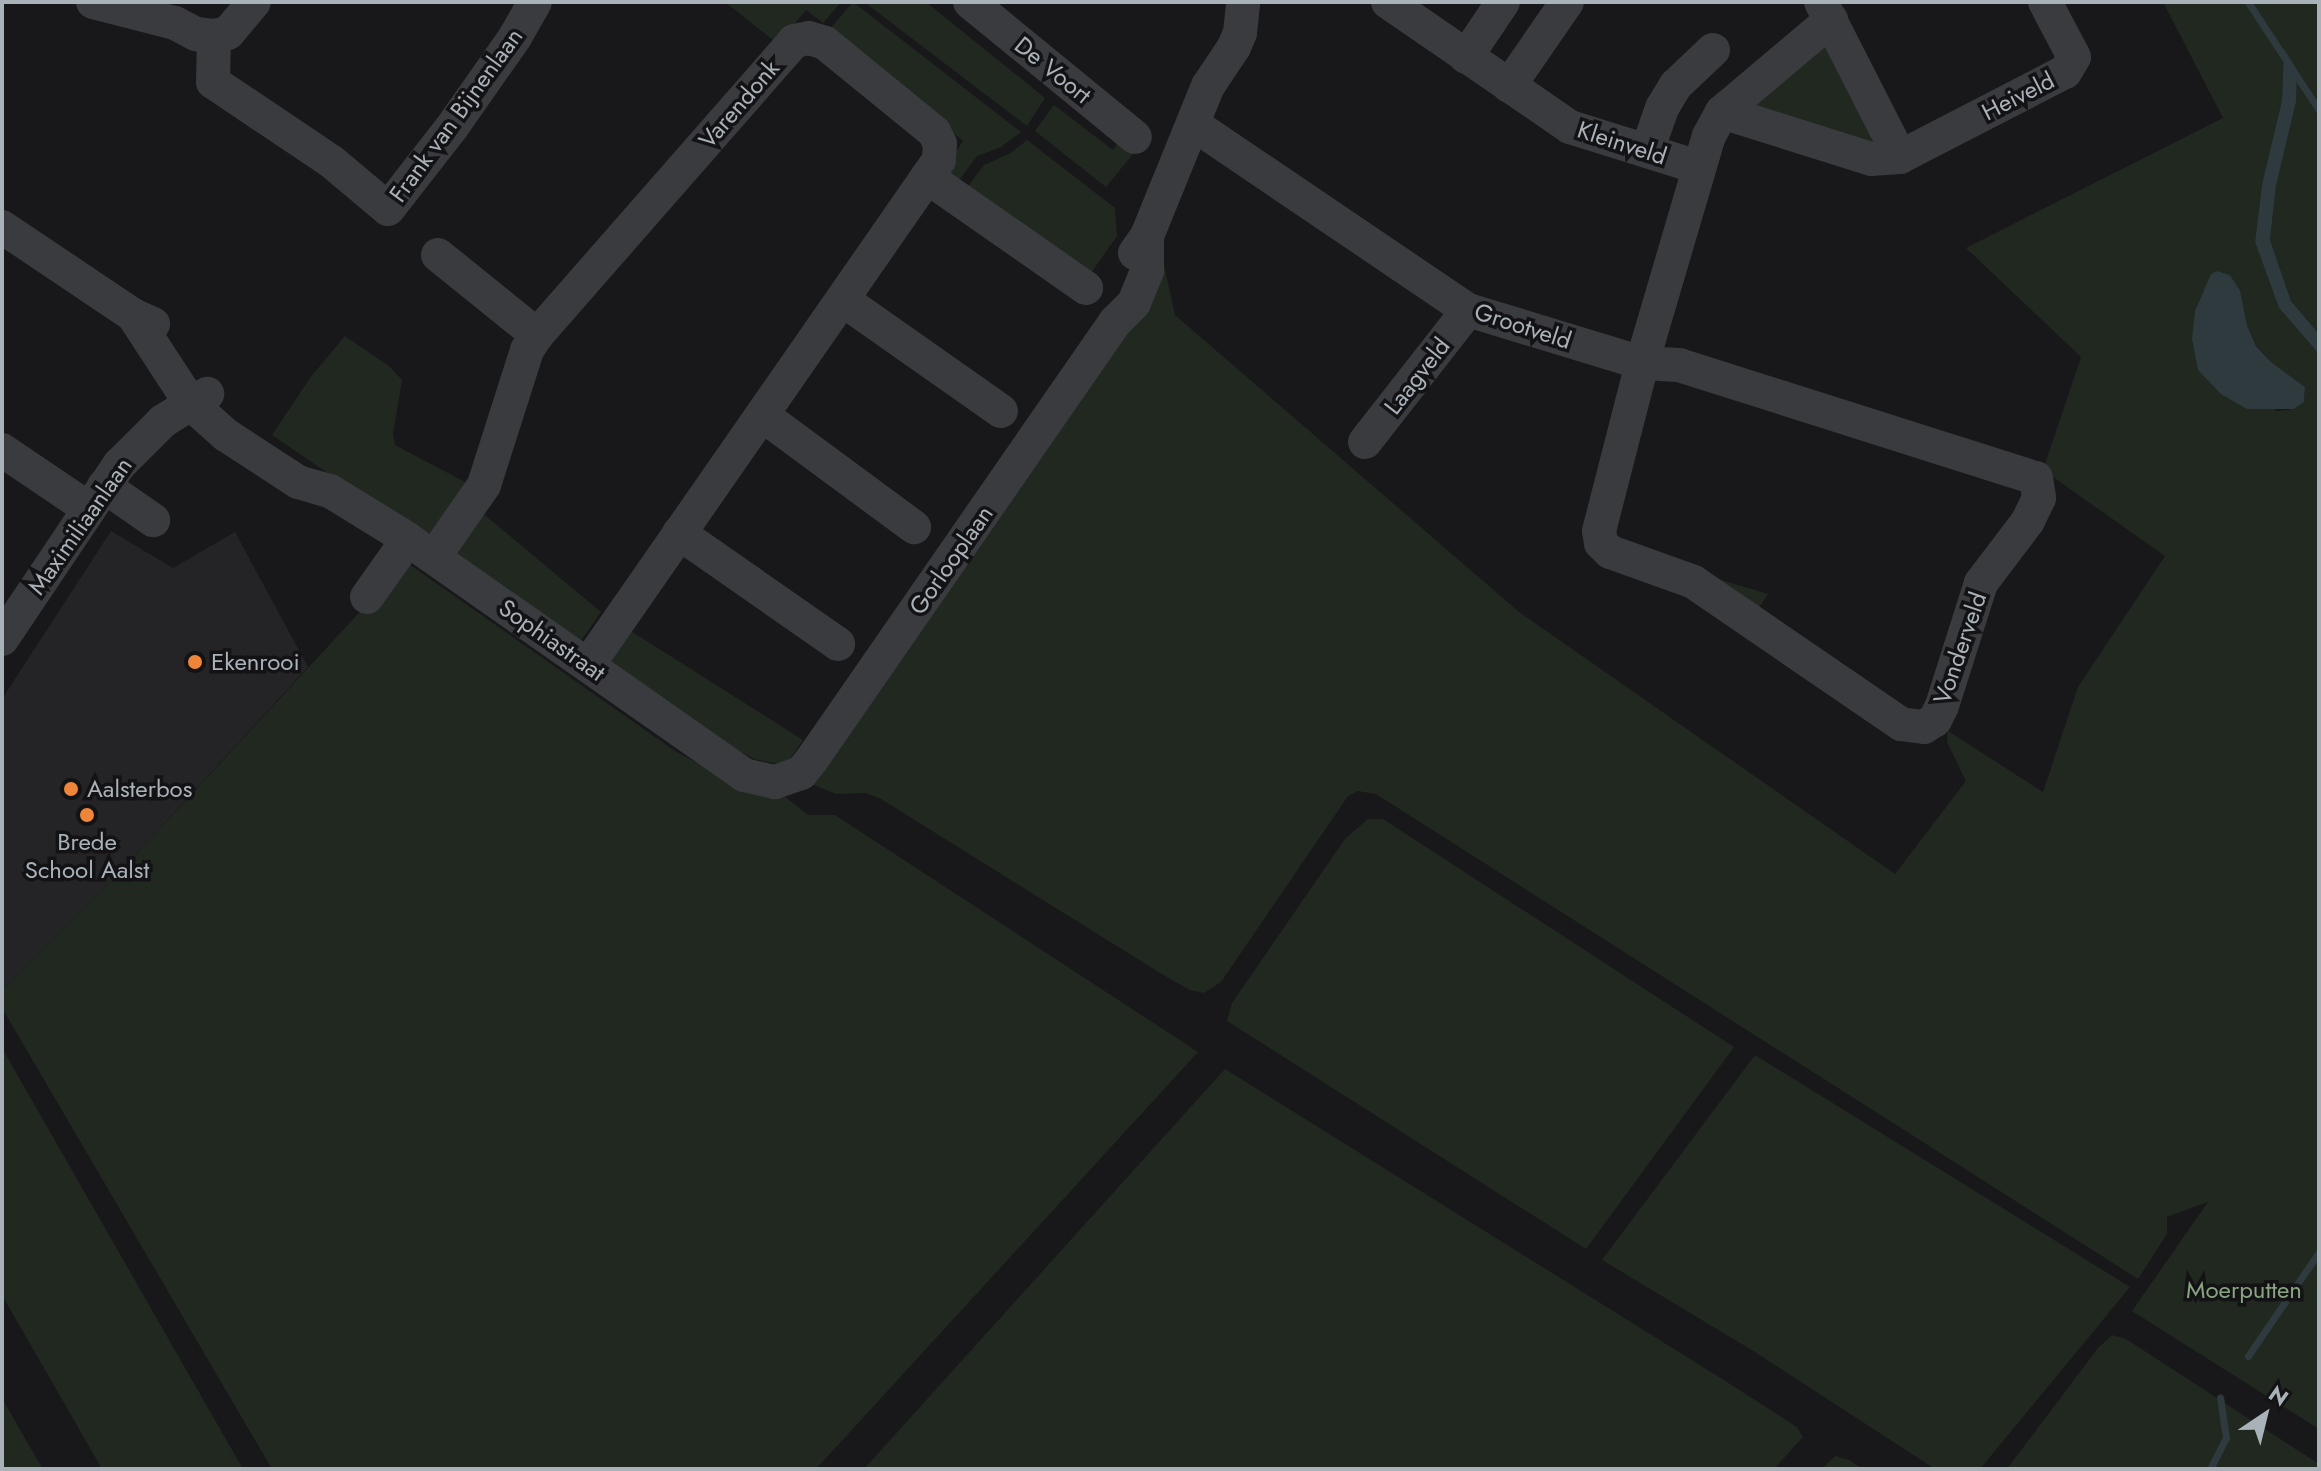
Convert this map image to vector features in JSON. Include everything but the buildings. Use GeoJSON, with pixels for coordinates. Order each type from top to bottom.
{"type":"FeatureCollection","features":[{"type":"Feature","properties":{"kind":"street"},"geometry":{"type":"LineString","coordinates":[[93,2],[175,23],[196,34],[214,36],[228,33],[254,2]]}},
{"type":"Feature","properties":{"kind":"street","name":"Frank van Bijnenlaan"},"geometry":{"type":"LineString","coordinates":[[214,36],[213,82],[332,162],[388,209],[452,127],[515,37],[535,2]]}},
{"type":"Feature","properties":{"kind":"street","name":"De Voort"},"geometry":{"type":"LineString","coordinates":[[970,2],[1135,137]]}},
{"type":"Feature","properties":{"kind":"street","name":"Gorlooplaan"},"geometry":{"type":"LineString","coordinates":[[775,782],[801,773],[813,758],[1115,322],[1124,276],[1147,236],[1208,86],[1211,51],[1218,34],[1242,2]]}},
{"type":"Feature","properties":{"kind":"street","name":"Kleinveld"},"geometry":{"type":"LineString","coordinates":[[1388,2],[1570,127],[1698,167]]}},
{"type":"Feature","properties":{"kind":"street"},"geometry":{"type":"LineString","coordinates":[[1466,57],[1503,2]]}},
{"type":"Feature","properties":{"kind":"street"},"geometry":{"type":"LineString","coordinates":[[1509,86],[1567,2]]}},
{"type":"Feature","properties":{"kind":"street","name":"Heiveld"},"geometry":{"type":"LineString","coordinates":[[1900,157],[2065,72],[2074,57],[2045,2]]}},
{"type":"Feature","properties":{"kind":"street"},"geometry":{"type":"LineString","coordinates":[[1642,363],[1698,167],[1722,112],[1826,11],[1900,157],[1871,159],[1722,112]]}},
{"type":"Feature","properties":{"kind":"street","name":"Varendonk"},"geometry":{"type":"LineString","coordinates":[[367,597],[484,485],[527,350],[537,335],[794,41],[809,38],[825,43],[934,132],[940,144],[939,160],[588,665]]}},
{"type":"Feature","properties":{"kind":"street"},"geometry":{"type":"LineString","coordinates":[[1647,151],[1662,108],[1676,85],[1713,50]]}},
{"type":"Feature","properties":{"kind":"street","name":"Grootveld"},"geometry":{"type":"LineString","coordinates":[[1193,124],[1468,310],[1642,363]]}},
{"type":"Feature","properties":{"kind":"street"},"geometry":{"type":"LineString","coordinates":[[927,177],[1086,288]]}},
{"type":"Feature","properties":{"kind":"street","name":"Sophiastraat"},"geometry":{"type":"LineString","coordinates":[[2,227],[133,315],[226,435],[298,482],[330,491],[421,548],[744,775],[775,782]]}},
{"type":"Feature","properties":{"kind":"street"},"geometry":{"type":"LineString","coordinates":[[438,255],[537,335]]}},
{"type":"Feature","properties":{"kind":"street"},"geometry":{"type":"LineString","coordinates":[[843,300],[1001,411]]}},
{"type":"Feature","properties":{"kind":"street","name":"Laagveld"},"geometry":{"type":"LineString","coordinates":[[1365,442],[1468,310]]}},
{"type":"Feature","properties":{"kind":"street","name":"Vonderveld"},"geometry":{"type":"LineString","coordinates":[[1642,363],[1679,365],[2036,478],[2039,498],[2028,521],[1981,583],[1935,720],[1924,727],[1901,724],[1694,582],[1610,552],[1601,543],[1599,531],[1642,363]]}},
{"type":"Feature","properties":{"kind":"street","name":"Maximiliaanlaan"},"geometry":{"type":"LineString","coordinates":[[2,639],[119,465],[163,421],[199,399]]}},
{"type":"Feature","properties":{"kind":"street"},"geometry":{"type":"LineString","coordinates":[[762,415],[914,527]]}},
{"type":"Feature","properties":{"kind":"street"},"geometry":{"type":"LineString","coordinates":[[2,450],[96,498],[153,520]]}},
{"type":"Feature","properties":{"kind":"street"},"geometry":{"type":"LineString","coordinates":[[679,533],[838,644]]}},
{"type":"Feature","properties":{"kind":"shaded area"},"geometry":{"type":"Polygon","coordinates":[[[2284,49],[2297,70],[2296,102],[2276,186],[2270,240],[2291,301],[2319,334],[2319,354],[2279,308],[2255,242],[2262,184],[2282,100],[2284,49]]]}},
{"type":"Feature","properties":{"kind":"shaded area"},"geometry":{"type":"Polygon","coordinates":[[[2217,271],[2230,275],[2240,290],[2247,325],[2256,346],[2271,362],[2305,387],[2304,402],[2294,409],[2247,409],[2221,394],[2198,370],[2192,339],[2195,311],[2211,274],[2217,271]]]}},
{"type":"Feature","properties":{"kind":"shaded area","name":"Brede School Aalst"},"geometry":{"type":"Polygon","coordinates":[[[111,531],[173,568],[235,532],[308,667],[117,875],[2,990],[2,699],[111,531]]]}},
{"type":"Feature","properties":{"kind":"green space"},"geometry":{"type":"Polygon","coordinates":[[[725,2],[841,2],[823,23],[806,10],[778,44],[725,2]]]}},
{"type":"Feature","properties":{"kind":"green space"},"geometry":{"type":"Polygon","coordinates":[[[853,2],[1021,132],[1001,147],[977,156],[956,184],[940,175],[963,141],[830,29],[853,2]]]}},
{"type":"Feature","properties":{"kind":"green space"},"geometry":{"type":"Polygon","coordinates":[[[864,2],[926,2],[1045,98],[1027,126],[864,2]]]}},
{"type":"Feature","properties":{"kind":"green space","name":"Moerputten"},"geometry":{"type":"Polygon","coordinates":[[[2163,2],[2319,2],[2319,334],[2291,301],[2270,240],[2276,186],[2296,102],[2284,51],[2282,100],[2262,184],[2255,242],[2279,308],[2319,354],[2319,1429],[2132,1311],[2208,1202],[2167,1217],[2167,1234],[2138,1279],[1376,794],[1358,791],[1348,796],[1221,982],[1204,993],[1190,990],[1165,976],[881,799],[866,793],[836,794],[809,783],[1142,304],[1164,265],[1175,315],[1519,612],[1895,874],[1966,781],[1947,742],[1948,731],[2043,792],[2078,687],[2165,556],[2043,470],[2081,357],[1966,248],[2223,118],[2163,2]],[[2216,271],[2276,411],[2294,409],[2304,402],[2305,387],[2271,362],[2256,345],[2247,325],[2240,290],[2230,275],[2216,271]]]}},
{"type":"Feature","properties":{"kind":"green space"},"geometry":{"type":"Polygon","coordinates":[[[1826,45],[1880,149],[1752,107],[1826,45]]]}},
{"type":"Feature","properties":{"kind":"green space"},"geometry":{"type":"Polygon","coordinates":[[[1054,105],[1113,150],[1118,143],[1133,154],[1106,187],[1035,131],[1054,105]]]}},
{"type":"Feature","properties":{"kind":"green space"},"geometry":{"type":"Polygon","coordinates":[[[1027,140],[1115,208],[1117,236],[1091,273],[968,186],[984,165],[1011,153],[1027,140]]]}},
{"type":"Feature","properties":{"kind":"green space"},"geometry":{"type":"Polygon","coordinates":[[[345,336],[390,367],[402,380],[393,434],[395,445],[465,482],[448,514],[424,539],[272,435],[310,378],[345,336]]]}},
{"type":"Feature","properties":{"kind":"green space"},"geometry":{"type":"Polygon","coordinates":[[[480,511],[601,612],[578,645],[446,554],[480,511]]]}},
{"type":"Feature","properties":{"kind":"green space"},"geometry":{"type":"Polygon","coordinates":[[[406,562],[675,751],[744,788],[783,795],[808,815],[835,815],[1198,1052],[816,1469],[272,1469],[2,1008],[2,990],[117,875],[406,562]]]}},
{"type":"Feature","properties":{"kind":"green space"},"geometry":{"type":"Polygon","coordinates":[[[1701,574],[1768,594],[1756,612],[1701,574]]]}},
{"type":"Feature","properties":{"kind":"green space"},"geometry":{"type":"Polygon","coordinates":[[[623,626],[803,740],[789,760],[779,764],[754,759],[691,725],[599,660],[623,626]]]}},
{"type":"Feature","properties":{"kind":"green space"},"geometry":{"type":"Polygon","coordinates":[[[1368,819],[1383,819],[1734,1047],[1586,1249],[1227,1021],[1232,1003],[1345,839],[1368,819]]]}},
{"type":"Feature","properties":{"kind":"green space"},"geometry":{"type":"Polygon","coordinates":[[[2,1048],[243,1469],[102,1469],[2,1295],[2,1048]]]}},
{"type":"Feature","properties":{"kind":"green space"},"geometry":{"type":"Polygon","coordinates":[[[1755,1055],[2130,1287],[1980,1469],[1935,1469],[1755,1352],[1602,1260],[1755,1055]]]}},
{"type":"Feature","properties":{"kind":"green space"},"geometry":{"type":"Polygon","coordinates":[[[1225,1069],[1727,1382],[1797,1427],[1803,1437],[1774,1469],[864,1469],[1225,1069]]]}},
{"type":"Feature","properties":{"kind":"green space"},"geometry":{"type":"Polygon","coordinates":[[[2112,1335],[2126,1339],[2319,1464],[2319,1469],[2007,1469],[2098,1348],[2112,1335]]]}},
{"type":"Feature","properties":{"kind":"green space"},"geometry":{"type":"Polygon","coordinates":[[[2,1398],[27,1442],[43,1469],[2,1469],[2,1398]]]}},
{"type":"Feature","properties":{"kind":"green space"},"geometry":{"type":"Polygon","coordinates":[[[1835,1456],[1849,1460],[1863,1469],[1822,1469],[1835,1456]]]}},
{"type":"Feature","properties":{"kind":"waterway"},"geometry":{"type":"LineString","coordinates":[[2248,2],[2319,110]]}},
{"type":"Feature","properties":{"kind":"waterway"},"geometry":{"type":"LineString","coordinates":[[2248,1356],[2319,1252]]}},
{"type":"Feature","properties":{"kind":"waterway"},"geometry":{"type":"LineString","coordinates":[[2210,1469],[2226,1438],[2220,1397]]}},
{"type":"Feature","properties":{"kind":"place","name":"Ekenrooi"},"geometry":{"type":"Point","coordinates":[195,662]}},
{"type":"Feature","properties":{"kind":"place","name":"Aalsterbos"},"geometry":{"type":"Point","coordinates":[71,789]}},
{"type":"Feature","properties":{"kind":"place","name":"Brede School Aalst"},"geometry":{"type":"Point","coordinates":[87,815]}}]}
